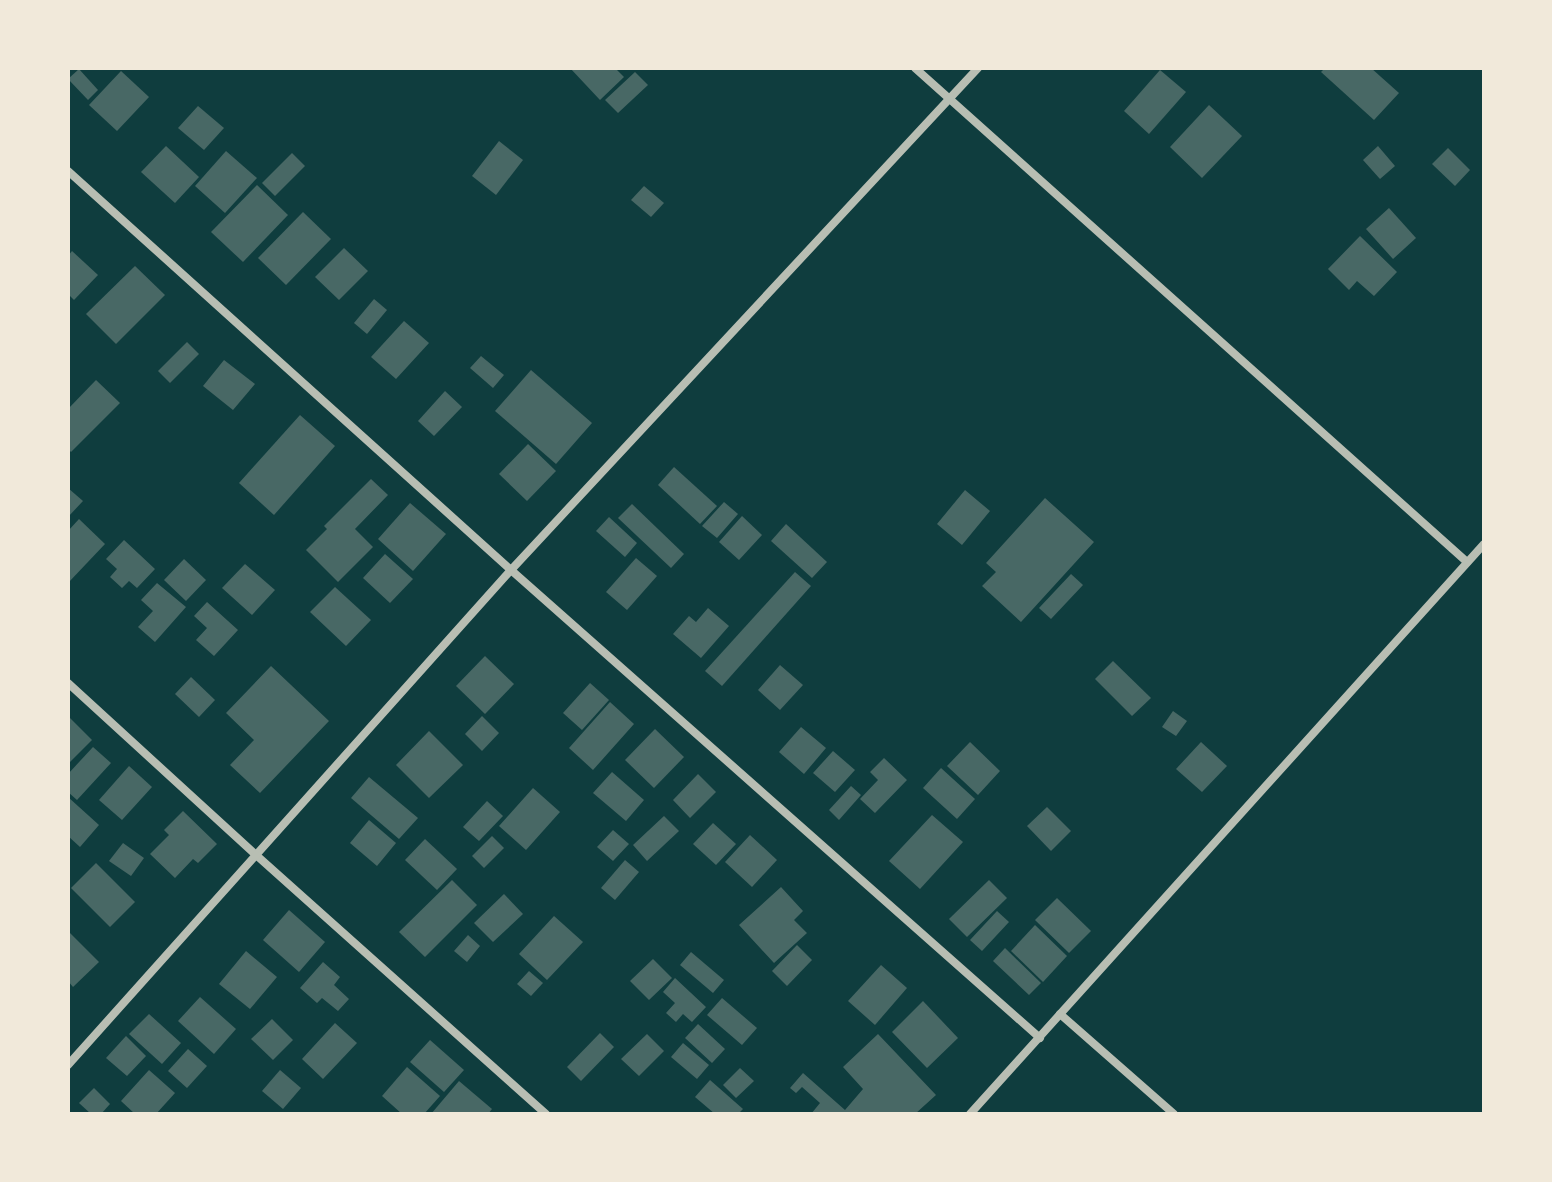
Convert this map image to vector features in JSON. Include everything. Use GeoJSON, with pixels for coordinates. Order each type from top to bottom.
{"type":"FeatureCollection","features":[{"type":"Feature","properties":{"kind":"street"},"geometry":{"type":"LineString","coordinates":[[915,68],[1467,562]]}},
{"type":"Feature","properties":{"kind":"street"},"geometry":{"type":"LineString","coordinates":[[68,1065],[511,570],[978,68]]}},
{"type":"Feature","properties":{"kind":"street"},"geometry":{"type":"LineString","coordinates":[[68,171],[511,570],[1040,1038]]}},
{"type":"Feature","properties":{"kind":"street"},"geometry":{"type":"LineString","coordinates":[[970,1114],[1484,544]]}},
{"type":"Feature","properties":{"kind":"street"},"geometry":{"type":"LineString","coordinates":[[68,683],[546,1114]]}},
{"type":"Feature","properties":{"kind":"street"},"geometry":{"type":"LineString","coordinates":[[1060,1014],[1174,1114]]}},
{"type":"Feature","properties":{"kind":"building"},"geometry":{"type":"Polygon","coordinates":[[[570,68],[615,68],[624,77],[600,100],[570,68]]]}},
{"type":"Feature","properties":{"kind":"building"},"geometry":{"type":"Polygon","coordinates":[[[1325,68],[1371,68],[1399,93],[1374,120],[1321,72],[1325,68]]]}},
{"type":"Feature","properties":{"kind":"building"},"geometry":{"type":"Polygon","coordinates":[[[79,69],[98,90],[88,100],[68,79],[79,69]]]}},
{"type":"Feature","properties":{"kind":"building"},"geometry":{"type":"Polygon","coordinates":[[[1160,70],[1186,92],[1149,134],[1124,111],[1160,70]]]}},
{"type":"Feature","properties":{"kind":"building"},"geometry":{"type":"Polygon","coordinates":[[[121,71],[149,97],[117,131],[89,105],[121,71]]]}},
{"type":"Feature","properties":{"kind":"building"},"geometry":{"type":"Polygon","coordinates":[[[635,72],[648,85],[618,113],[605,100],[635,72]]]}},
{"type":"Feature","properties":{"kind":"building"},"geometry":{"type":"Polygon","coordinates":[[[1209,105],[1242,136],[1202,178],[1170,147],[1209,105]]]}},
{"type":"Feature","properties":{"kind":"building"},"geometry":{"type":"Polygon","coordinates":[[[198,106],[224,128],[204,150],[178,128],[198,106]]]}},
{"type":"Feature","properties":{"kind":"building"},"geometry":{"type":"Polygon","coordinates":[[[499,141],[523,160],[496,195],[472,176],[499,141]]]}},
{"type":"Feature","properties":{"kind":"building"},"geometry":{"type":"Polygon","coordinates":[[[166,146],[199,177],[175,203],[141,172],[166,146]]]}},
{"type":"Feature","properties":{"kind":"building"},"geometry":{"type":"Polygon","coordinates":[[[1378,146],[1395,166],[1380,179],[1363,160],[1378,146]]]}},
{"type":"Feature","properties":{"kind":"building"},"geometry":{"type":"Polygon","coordinates":[[[1448,148],[1470,170],[1455,186],[1432,164],[1448,148]]]}},
{"type":"Feature","properties":{"kind":"building"},"geometry":{"type":"Polygon","coordinates":[[[226,151],[257,178],[225,213],[195,186],[226,151]]]}},
{"type":"Feature","properties":{"kind":"building"},"geometry":{"type":"Polygon","coordinates":[[[292,153],[305,166],[275,196],[262,183],[292,153]]]}},
{"type":"Feature","properties":{"kind":"building"},"geometry":{"type":"Polygon","coordinates":[[[257,185],[288,215],[243,262],[211,232],[257,185]]]}},
{"type":"Feature","properties":{"kind":"building"},"geometry":{"type":"Polygon","coordinates":[[[644,186],[664,203],[651,217],[631,200],[644,186]]]}},
{"type":"Feature","properties":{"kind":"building"},"geometry":{"type":"Polygon","coordinates":[[[1389,208],[1416,238],[1393,259],[1366,229],[1389,208]]]}},
{"type":"Feature","properties":{"kind":"building"},"geometry":{"type":"Polygon","coordinates":[[[303,212],[331,239],[286,285],[258,258],[303,212]]]}},
{"type":"Feature","properties":{"kind":"building"},"geometry":{"type":"Polygon","coordinates":[[[1360,236],[1397,272],[1374,296],[1357,281],[1349,290],[1328,269],[1360,236]]]}},
{"type":"Feature","properties":{"kind":"building"},"geometry":{"type":"Polygon","coordinates":[[[344,248],[368,271],[339,300],[315,277],[344,248]]]}},
{"type":"Feature","properties":{"kind":"building"},"geometry":{"type":"Polygon","coordinates":[[[72,251],[98,275],[74,300],[68,294],[68,256],[72,251]]]}},
{"type":"Feature","properties":{"kind":"building"},"geometry":{"type":"Polygon","coordinates":[[[135,266],[165,295],[116,344],[86,314],[135,266]]]}},
{"type":"Feature","properties":{"kind":"building"},"geometry":{"type":"Polygon","coordinates":[[[374,299],[387,310],[367,334],[354,323],[374,299]]]}},
{"type":"Feature","properties":{"kind":"building"},"geometry":{"type":"Polygon","coordinates":[[[404,321],[429,343],[396,379],[371,357],[404,321]]]}},
{"type":"Feature","properties":{"kind":"building"},"geometry":{"type":"Polygon","coordinates":[[[187,342],[199,354],[170,383],[158,371],[187,342]]]}},
{"type":"Feature","properties":{"kind":"building"},"geometry":{"type":"Polygon","coordinates":[[[481,356],[504,375],[493,388],[470,368],[481,356]]]}},
{"type":"Feature","properties":{"kind":"building"},"geometry":{"type":"Polygon","coordinates":[[[224,360],[255,384],[233,410],[203,386],[224,360]]]}},
{"type":"Feature","properties":{"kind":"building"},"geometry":{"type":"Polygon","coordinates":[[[531,370],[592,423],[556,464],[495,411],[531,370]]]}},
{"type":"Feature","properties":{"kind":"building"},"geometry":{"type":"Polygon","coordinates":[[[96,380],[120,403],[71,452],[68,449],[68,409],[96,380]]]}},
{"type":"Feature","properties":{"kind":"building"},"geometry":{"type":"Polygon","coordinates":[[[445,391],[462,407],[434,436],[418,421],[445,391]]]}},
{"type":"Feature","properties":{"kind":"building"},"geometry":{"type":"Polygon","coordinates":[[[300,415],[335,446],[274,515],[239,483],[300,415]]]}},
{"type":"Feature","properties":{"kind":"building"},"geometry":{"type":"Polygon","coordinates":[[[528,444],[556,471],[527,501],[499,474],[528,444]]]}},
{"type":"Feature","properties":{"kind":"building"},"geometry":{"type":"Polygon","coordinates":[[[674,467],[717,506],[700,524],[658,485],[674,467]]]}},
{"type":"Feature","properties":{"kind":"building"},"geometry":{"type":"Polygon","coordinates":[[[371,479],[388,495],[355,529],[373,547],[338,582],[306,550],[327,529],[324,526],[371,479]]]}},
{"type":"Feature","properties":{"kind":"building"},"geometry":{"type":"Polygon","coordinates":[[[68,488],[83,501],[68,517],[68,488]]]}},
{"type":"Feature","properties":{"kind":"building"},"geometry":{"type":"Polygon","coordinates":[[[965,490],[990,511],[962,545],[937,524],[965,490]]]}},
{"type":"Feature","properties":{"kind":"building"},"geometry":{"type":"Polygon","coordinates":[[[1045,498],[1094,542],[1021,622],[982,586],[996,572],[986,563],[1045,498]]]}},
{"type":"Feature","properties":{"kind":"building"},"geometry":{"type":"Polygon","coordinates":[[[724,502],[738,514],[717,538],[702,526],[724,502]]]}},
{"type":"Feature","properties":{"kind":"building"},"geometry":{"type":"Polygon","coordinates":[[[410,503],[446,534],[413,571],[378,539],[410,503]]]}},
{"type":"Feature","properties":{"kind":"building"},"geometry":{"type":"Polygon","coordinates":[[[632,504],[684,554],[671,568],[618,518],[632,504]]]}},
{"type":"Feature","properties":{"kind":"building"},"geometry":{"type":"Polygon","coordinates":[[[742,516],[762,535],[739,560],[719,542],[742,516]]]}},
{"type":"Feature","properties":{"kind":"building"},"geometry":{"type":"Polygon","coordinates":[[[609,517],[637,543],[625,557],[596,531],[609,517]]]}},
{"type":"Feature","properties":{"kind":"building"},"geometry":{"type":"Polygon","coordinates":[[[79,519],[105,544],[68,583],[68,531],[79,519]]]}},
{"type":"Feature","properties":{"kind":"building"},"geometry":{"type":"Polygon","coordinates":[[[786,524],[827,562],[812,578],[771,541],[786,524]]]}},
{"type":"Feature","properties":{"kind":"building"},"geometry":{"type":"Polygon","coordinates":[[[124,540],[155,569],[137,588],[129,581],[122,588],[110,577],[117,569],[106,559],[124,540]]]}},
{"type":"Feature","properties":{"kind":"building"},"geometry":{"type":"Polygon","coordinates":[[[385,554],[413,579],[390,603],[363,578],[385,554]]]}},
{"type":"Feature","properties":{"kind":"building"},"geometry":{"type":"Polygon","coordinates":[[[636,558],[657,576],[627,610],[606,592],[636,558]]]}},
{"type":"Feature","properties":{"kind":"building"},"geometry":{"type":"Polygon","coordinates":[[[184,559],[206,580],[186,601],[164,580],[184,559]]]}},
{"type":"Feature","properties":{"kind":"building"},"geometry":{"type":"Polygon","coordinates":[[[245,564],[275,590],[252,615],[222,588],[245,564]]]}},
{"type":"Feature","properties":{"kind":"building"},"geometry":{"type":"Polygon","coordinates":[[[795,572],[811,586],[722,686],[705,671],[795,572]]]}},
{"type":"Feature","properties":{"kind":"building"},"geometry":{"type":"Polygon","coordinates":[[[1071,574],[1083,585],[1051,619],[1039,608],[1071,574]]]}},
{"type":"Feature","properties":{"kind":"building"},"geometry":{"type":"Polygon","coordinates":[[[157,583],[186,607],[155,642],[138,627],[153,611],[141,600],[157,583]]]}},
{"type":"Feature","properties":{"kind":"building"},"geometry":{"type":"Polygon","coordinates":[[[335,587],[371,620],[346,646],[310,612],[335,587]]]}},
{"type":"Feature","properties":{"kind":"building"},"geometry":{"type":"Polygon","coordinates":[[[207,602],[238,630],[214,656],[196,640],[207,628],[194,616],[207,602]]]}},
{"type":"Feature","properties":{"kind":"building"},"geometry":{"type":"Polygon","coordinates":[[[708,608],[729,626],[701,658],[673,634],[689,616],[696,622],[708,608]]]}},
{"type":"Feature","properties":{"kind":"building"},"geometry":{"type":"Polygon","coordinates":[[[485,656],[514,684],[485,714],[456,686],[485,656]]]}},
{"type":"Feature","properties":{"kind":"building"},"geometry":{"type":"Polygon","coordinates":[[[1113,661],[1151,698],[1132,716],[1095,679],[1113,661]]]}},
{"type":"Feature","properties":{"kind":"building"},"geometry":{"type":"Polygon","coordinates":[[[780,665],[803,685],[780,710],[758,690],[780,665]]]}},
{"type":"Feature","properties":{"kind":"building"},"geometry":{"type":"Polygon","coordinates":[[[271,666],[329,721],[260,793],[230,765],[254,740],[226,713],[271,666]]]}},
{"type":"Feature","properties":{"kind":"building"},"geometry":{"type":"Polygon","coordinates":[[[191,677],[215,700],[199,717],[175,694],[191,677]]]}},
{"type":"Feature","properties":{"kind":"building"},"geometry":{"type":"Polygon","coordinates":[[[590,683],[609,700],[582,730],[563,713],[590,683]]]}},
{"type":"Feature","properties":{"kind":"building"},"geometry":{"type":"Polygon","coordinates":[[[610,702],[634,724],[593,770],[569,748],[610,702]]]}},
{"type":"Feature","properties":{"kind":"building"},"geometry":{"type":"Polygon","coordinates":[[[1173,711],[1187,721],[1176,736],[1162,727],[1173,711]]]}},
{"type":"Feature","properties":{"kind":"building"},"geometry":{"type":"Polygon","coordinates":[[[68,716],[92,740],[68,764],[68,716]]]}},
{"type":"Feature","properties":{"kind":"building"},"geometry":{"type":"Polygon","coordinates":[[[482,716],[499,733],[482,751],[465,734],[482,716]]]}},
{"type":"Feature","properties":{"kind":"building"},"geometry":{"type":"Polygon","coordinates":[[[801,727],[826,748],[804,774],[779,752],[801,727]]]}},
{"type":"Feature","properties":{"kind":"building"},"geometry":{"type":"Polygon","coordinates":[[[655,729],[684,757],[654,788],[625,760],[655,729]]]}},
{"type":"Feature","properties":{"kind":"building"},"geometry":{"type":"Polygon","coordinates":[[[429,731],[463,765],[429,798],[396,765],[429,731]]]}},
{"type":"Feature","properties":{"kind":"building"},"geometry":{"type":"Polygon","coordinates":[[[970,742],[1000,771],[978,795],[947,766],[970,742]]]}},
{"type":"Feature","properties":{"kind":"building"},"geometry":{"type":"Polygon","coordinates":[[[1201,742],[1227,766],[1202,792],[1176,769],[1201,742]]]}},
{"type":"Feature","properties":{"kind":"building"},"geometry":{"type":"Polygon","coordinates":[[[93,747],[111,763],[77,800],[68,792],[68,774],[93,747]]]}},
{"type":"Feature","properties":{"kind":"building"},"geometry":{"type":"Polygon","coordinates":[[[833,751],[855,770],[835,792],[813,773],[833,751]]]}},
{"type":"Feature","properties":{"kind":"building"},"geometry":{"type":"Polygon","coordinates":[[[884,758],[907,780],[875,813],[860,799],[878,780],[870,772],[884,758]]]}},
{"type":"Feature","properties":{"kind":"building"},"geometry":{"type":"Polygon","coordinates":[[[129,766],[152,787],[122,820],[99,800],[129,766]]]}},
{"type":"Feature","properties":{"kind":"building"},"geometry":{"type":"Polygon","coordinates":[[[941,768],[975,799],[957,819],[923,788],[941,768]]]}},
{"type":"Feature","properties":{"kind":"building"},"geometry":{"type":"Polygon","coordinates":[[[612,772],[644,800],[626,821],[593,793],[612,772]]]}},
{"type":"Feature","properties":{"kind":"building"},"geometry":{"type":"Polygon","coordinates":[[[698,774],[716,792],[690,818],[673,800],[698,774]]]}},
{"type":"Feature","properties":{"kind":"building"},"geometry":{"type":"Polygon","coordinates":[[[369,777],[418,818],[399,839],[351,798],[369,777]]]}},
{"type":"Feature","properties":{"kind":"building"},"geometry":{"type":"Polygon","coordinates":[[[851,786],[861,795],[839,820],[829,810],[851,786]]]}},
{"type":"Feature","properties":{"kind":"building"},"geometry":{"type":"Polygon","coordinates":[[[533,788],[560,812],[526,850],[499,826],[533,788]]]}},
{"type":"Feature","properties":{"kind":"building"},"geometry":{"type":"Polygon","coordinates":[[[68,797],[99,825],[80,847],[68,836],[68,797]]]}},
{"type":"Feature","properties":{"kind":"building"},"geometry":{"type":"Polygon","coordinates":[[[487,801],[503,816],[479,841],[463,827],[487,801]]]}},
{"type":"Feature","properties":{"kind":"building"},"geometry":{"type":"Polygon","coordinates":[[[1047,807],[1071,831],[1051,851],[1027,826],[1047,807]]]}},
{"type":"Feature","properties":{"kind":"building"},"geometry":{"type":"Polygon","coordinates":[[[183,811],[217,844],[198,863],[193,859],[175,878],[150,854],[169,835],[164,830],[183,811]]]}},
{"type":"Feature","properties":{"kind":"building"},"geometry":{"type":"Polygon","coordinates":[[[932,815],[963,842],[920,889],[889,861],[932,815]]]}},
{"type":"Feature","properties":{"kind":"building"},"geometry":{"type":"Polygon","coordinates":[[[664,816],[679,831],[647,861],[633,845],[664,816]]]}},
{"type":"Feature","properties":{"kind":"building"},"geometry":{"type":"Polygon","coordinates":[[[369,820],[396,843],[377,866],[350,843],[369,820]]]}},
{"type":"Feature","properties":{"kind":"building"},"geometry":{"type":"Polygon","coordinates":[[[713,823],[736,844],[716,865],[693,844],[713,823]]]}},
{"type":"Feature","properties":{"kind":"building"},"geometry":{"type":"Polygon","coordinates":[[[613,830],[629,844],[613,861],[597,847],[613,830]]]}},
{"type":"Feature","properties":{"kind":"building"},"geometry":{"type":"Polygon","coordinates":[[[750,835],[777,860],[752,887],[725,862],[750,835]]]}},
{"type":"Feature","properties":{"kind":"building"},"geometry":{"type":"Polygon","coordinates":[[[492,836],[504,848],[484,868],[472,856],[492,836]]]}},
{"type":"Feature","properties":{"kind":"building"},"geometry":{"type":"Polygon","coordinates":[[[425,839],[457,869],[437,890],[405,860],[425,839]]]}},
{"type":"Feature","properties":{"kind":"building"},"geometry":{"type":"Polygon","coordinates":[[[123,843],[144,858],[131,876],[109,861],[123,843]]]}},
{"type":"Feature","properties":{"kind":"building"},"geometry":{"type":"Polygon","coordinates":[[[625,860],[639,872],[615,900],[601,888],[625,860]]]}},
{"type":"Feature","properties":{"kind":"building"},"geometry":{"type":"Polygon","coordinates":[[[96,863],[135,902],[110,927],[71,888],[96,863]]]}},
{"type":"Feature","properties":{"kind":"building"},"geometry":{"type":"Polygon","coordinates":[[[452,880],[477,905],[425,957],[399,932],[452,880]]]}},
{"type":"Feature","properties":{"kind":"building"},"geometry":{"type":"Polygon","coordinates":[[[989,880],[1007,898],[967,937],[949,919],[989,880]]]}},
{"type":"Feature","properties":{"kind":"building"},"geometry":{"type":"Polygon","coordinates":[[[781,887],[803,911],[794,920],[807,933],[774,963],[739,925],[781,887]]]}},
{"type":"Feature","properties":{"kind":"building"},"geometry":{"type":"Polygon","coordinates":[[[504,894],[523,914],[493,942],[474,923],[504,894]]]}},
{"type":"Feature","properties":{"kind":"building"},"geometry":{"type":"Polygon","coordinates":[[[1057,898],[1091,931],[1069,953],[1035,920],[1057,898]]]}},
{"type":"Feature","properties":{"kind":"building"},"geometry":{"type":"Polygon","coordinates":[[[289,910],[325,942],[299,972],[263,940],[289,910]]]}},
{"type":"Feature","properties":{"kind":"building"},"geometry":{"type":"Polygon","coordinates":[[[997,911],[1009,922],[982,951],[970,940],[997,911]]]}},
{"type":"Feature","properties":{"kind":"building"},"geometry":{"type":"Polygon","coordinates":[[[554,916],[583,942],[547,980],[519,954],[554,916]]]}},
{"type":"Feature","properties":{"kind":"building"},"geometry":{"type":"Polygon","coordinates":[[[1035,925],[1067,956],[1043,982],[1011,951],[1035,925]]]}},
{"type":"Feature","properties":{"kind":"building"},"geometry":{"type":"Polygon","coordinates":[[[68,931],[99,962],[73,987],[68,981],[68,931]]]}},
{"type":"Feature","properties":{"kind":"building"},"geometry":{"type":"Polygon","coordinates":[[[468,935],[480,946],[467,962],[454,951],[468,935]]]}},
{"type":"Feature","properties":{"kind":"building"},"geometry":{"type":"Polygon","coordinates":[[[797,945],[812,960],[787,986],[772,971],[797,945]]]}},
{"type":"Feature","properties":{"kind":"building"},"geometry":{"type":"Polygon","coordinates":[[[1005,948],[1041,983],[1029,995],[993,961],[1005,948]]]}},
{"type":"Feature","properties":{"kind":"building"},"geometry":{"type":"Polygon","coordinates":[[[246,951],[277,977],[250,1009],[219,984],[246,951]]]}},
{"type":"Feature","properties":{"kind":"building"},"geometry":{"type":"Polygon","coordinates":[[[691,952],[724,980],[713,993],[680,965],[691,952]]]}},
{"type":"Feature","properties":{"kind":"building"},"geometry":{"type":"Polygon","coordinates":[[[653,959],[672,978],[649,1000],[630,981],[653,959]]]}},
{"type":"Feature","properties":{"kind":"building"},"geometry":{"type":"Polygon","coordinates":[[[323,962],[340,977],[334,985],[349,999],[338,1011],[322,998],[317,1003],[300,988],[323,962]]]}},
{"type":"Feature","properties":{"kind":"building"},"geometry":{"type":"Polygon","coordinates":[[[881,965],[907,988],[875,1025],[848,1001],[881,965]]]}},
{"type":"Feature","properties":{"kind":"building"},"geometry":{"type":"Polygon","coordinates":[[[529,971],[543,983],[531,996],[517,984],[529,971]]]}},
{"type":"Feature","properties":{"kind":"building"},"geometry":{"type":"Polygon","coordinates":[[[675,978],[706,1007],[692,1022],[683,1014],[676,1022],[666,1013],[675,1003],[663,992],[675,978]]]}},
{"type":"Feature","properties":{"kind":"building"},"geometry":{"type":"Polygon","coordinates":[[[200,997],[236,1029],[214,1054],[178,1021],[200,997]]]}},
{"type":"Feature","properties":{"kind":"building"},"geometry":{"type":"Polygon","coordinates":[[[722,998],[757,1028],[742,1045],[707,1015],[722,998]]]}},
{"type":"Feature","properties":{"kind":"building"},"geometry":{"type":"Polygon","coordinates":[[[923,1001],[958,1038],[927,1068],[892,1032],[923,1001]]]}},
{"type":"Feature","properties":{"kind":"building"},"geometry":{"type":"Polygon","coordinates":[[[149,1014],[181,1043],[162,1064],[129,1034],[149,1014]]]}},
{"type":"Feature","properties":{"kind":"building"},"geometry":{"type":"Polygon","coordinates":[[[272,1019],[293,1040],[273,1060],[251,1039],[272,1019]]]}},
{"type":"Feature","properties":{"kind":"building"},"geometry":{"type":"Polygon","coordinates":[[[335,1023],[357,1043],[323,1079],[302,1059],[335,1023]]]}},
{"type":"Feature","properties":{"kind":"building"},"geometry":{"type":"Polygon","coordinates":[[[698,1024],[725,1049],[712,1063],[685,1038],[698,1024]]]}},
{"type":"Feature","properties":{"kind":"building"},"geometry":{"type":"Polygon","coordinates":[[[600,1033],[614,1047],[581,1081],[567,1067],[600,1033]]]}},
{"type":"Feature","properties":{"kind":"building"},"geometry":{"type":"Polygon","coordinates":[[[647,1034],[664,1051],[639,1076],[621,1059],[647,1034]]]}},
{"type":"Feature","properties":{"kind":"building"},"geometry":{"type":"Polygon","coordinates":[[[878,1034],[936,1095],[915,1114],[811,1114],[820,1103],[802,1087],[796,1093],[790,1088],[803,1073],[845,1110],[863,1089],[843,1067],[878,1034]]]}},
{"type":"Feature","properties":{"kind":"building"},"geometry":{"type":"Polygon","coordinates":[[[126,1036],[146,1056],[127,1076],[106,1058],[126,1036]]]}},
{"type":"Feature","properties":{"kind":"building"},"geometry":{"type":"Polygon","coordinates":[[[430,1040],[464,1070],[444,1092],[410,1062],[430,1040]]]}},
{"type":"Feature","properties":{"kind":"building"},"geometry":{"type":"Polygon","coordinates":[[[683,1043],[709,1065],[697,1079],[671,1057],[683,1043]]]}},
{"type":"Feature","properties":{"kind":"building"},"geometry":{"type":"Polygon","coordinates":[[[188,1049],[207,1066],[187,1088],[168,1071],[188,1049]]]}},
{"type":"Feature","properties":{"kind":"building"},"geometry":{"type":"Polygon","coordinates":[[[407,1067],[440,1096],[424,1114],[402,1114],[382,1096],[407,1067]]]}},
{"type":"Feature","properties":{"kind":"building"},"geometry":{"type":"Polygon","coordinates":[[[740,1068],[754,1081],[736,1098],[723,1085],[740,1068]]]}},
{"type":"Feature","properties":{"kind":"building"},"geometry":{"type":"Polygon","coordinates":[[[149,1070],[175,1093],[156,1114],[135,1114],[121,1101],[149,1070]]]}},
{"type":"Feature","properties":{"kind":"building"},"geometry":{"type":"Polygon","coordinates":[[[280,1070],[301,1088],[283,1109],[262,1091],[280,1070]]]}},
{"type":"Feature","properties":{"kind":"building"},"geometry":{"type":"Polygon","coordinates":[[[710,1080],[743,1109],[738,1114],[715,1114],[695,1097],[710,1080]]]}},
{"type":"Feature","properties":{"kind":"building"},"geometry":{"type":"Polygon","coordinates":[[[459,1081],[492,1109],[488,1114],[431,1114],[459,1081]]]}},
{"type":"Feature","properties":{"kind":"building"},"geometry":{"type":"Polygon","coordinates":[[[94,1088],[110,1104],[101,1114],[91,1114],[79,1103],[94,1088]]]}}]}
